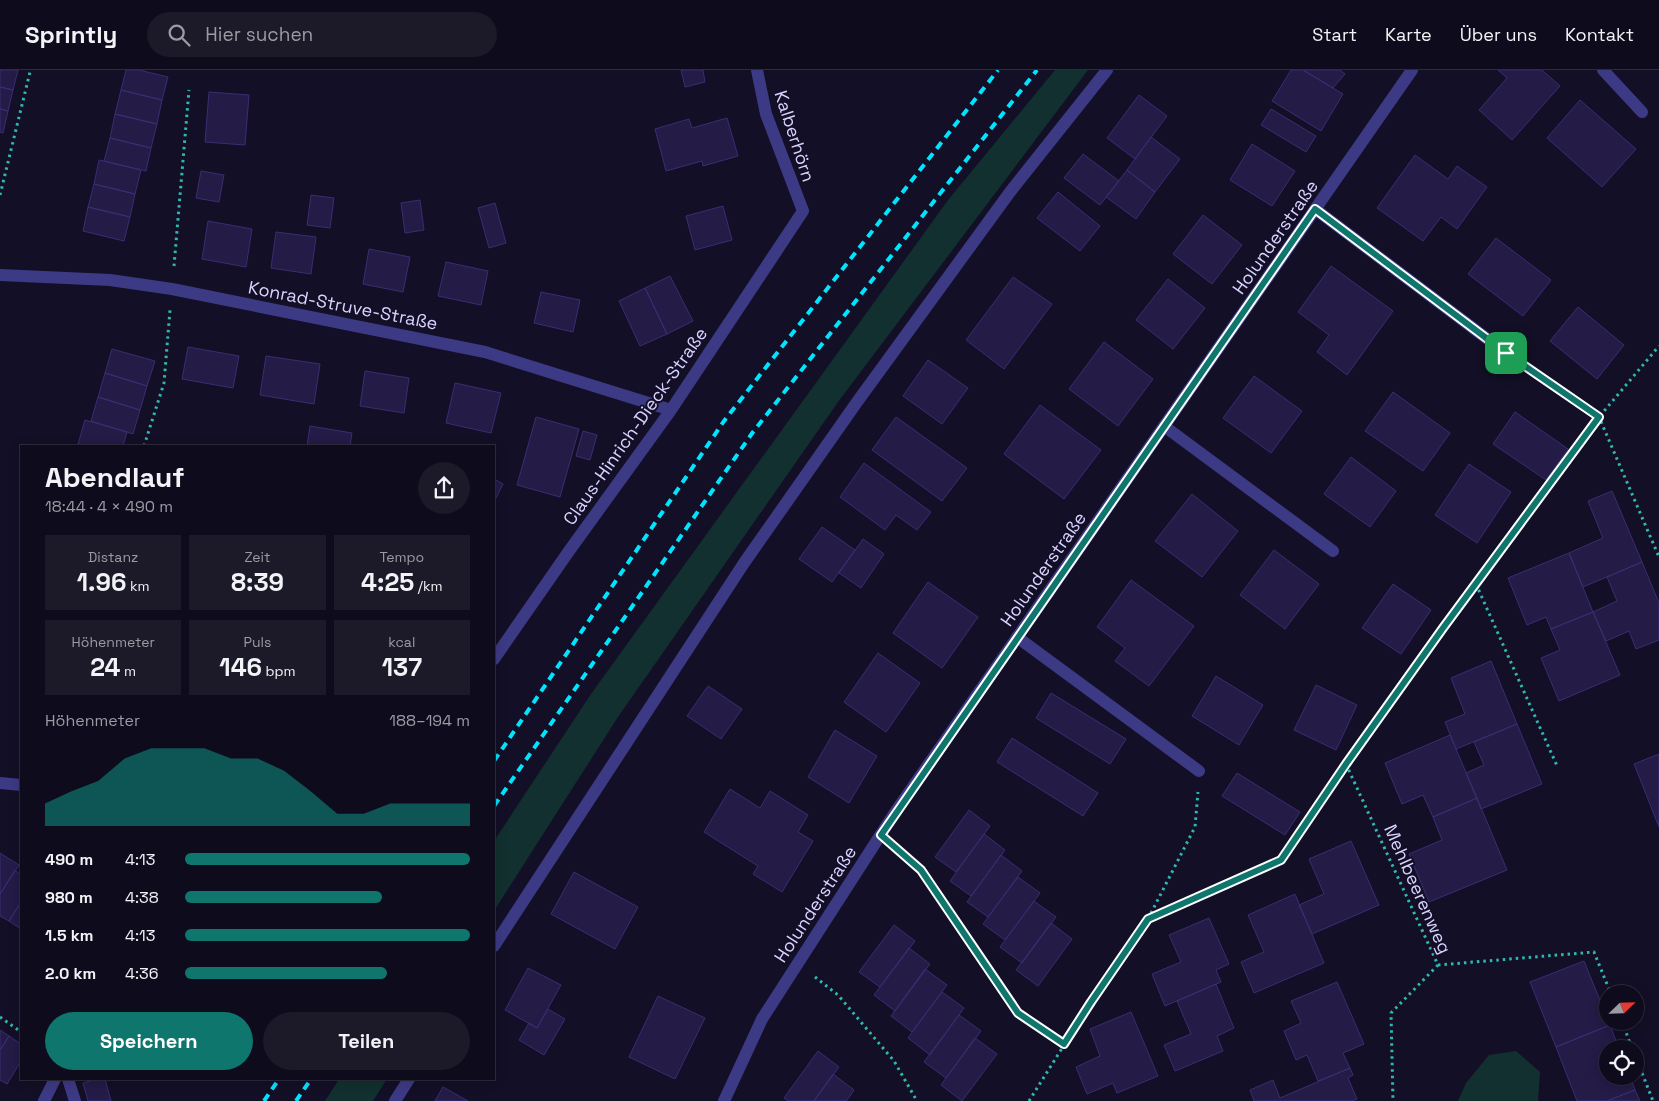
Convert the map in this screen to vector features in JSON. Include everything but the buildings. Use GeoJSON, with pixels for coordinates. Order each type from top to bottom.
{"type":"FeatureCollection","features":[{"type":"Feature","properties":{"kind":"street","name":"Kalberhörn"},"geometry":{"type":"LineString","coordinates":[[757,70],[766,114],[803,211]]}},
{"type":"Feature","properties":{"kind":"street"},"geometry":{"type":"LineString","coordinates":[[495,944],[744,563],[857,402],[1010,192],[1107,70]]}},
{"type":"Feature","properties":{"kind":"street","name":"Holunderstraße"},"geometry":{"type":"LineString","coordinates":[[724,1101],[762,1018],[881,835],[1412,70]]}},
{"type":"Feature","properties":{"kind":"street"},"geometry":{"type":"LineString","coordinates":[[1603,70],[1642,112]]}},
{"type":"Feature","properties":{"kind":"street"},"geometry":{"type":"LineString","coordinates":[[1315,209],[1506,353]]}},
{"type":"Feature","properties":{"kind":"street","name":"Claus-Hinrich-Dieck-Straße"},"geometry":{"type":"LineString","coordinates":[[495,658],[671,410],[803,211]]}},
{"type":"Feature","properties":{"kind":"street","name":"Konrad-Struve-Straße"},"geometry":{"type":"LineString","coordinates":[[0,275],[110,280],[172,289],[485,352],[671,410]]}},
{"type":"Feature","properties":{"kind":"street"},"geometry":{"type":"LineString","coordinates":[[1164,426],[1333,551]]}},
{"type":"Feature","properties":{"kind":"street"},"geometry":{"type":"LineString","coordinates":[[1017,637],[1199,771]]}},
{"type":"Feature","properties":{"kind":"street"},"geometry":{"type":"LineString","coordinates":[[0,783],[20,785]]}},
{"type":"Feature","properties":{"kind":"street"},"geometry":{"type":"LineString","coordinates":[[44,1101],[54,1080]]}},
{"type":"Feature","properties":{"kind":"street"},"geometry":{"type":"LineString","coordinates":[[68,1080],[75,1101]]}},
{"type":"Feature","properties":{"kind":"street"},"geometry":{"type":"LineString","coordinates":[[395,1101],[407,1080]]}},
{"type":"Feature","properties":{"kind":"path"},"geometry":{"type":"LineString","coordinates":[[0,195],[30,72]]}},
{"type":"Feature","properties":{"kind":"path"},"geometry":{"type":"LineString","coordinates":[[1148,919],[1281,860],[1346,764],[1476,584],[1599,417],[1659,346]]}},
{"type":"Feature","properties":{"kind":"path"},"geometry":{"type":"LineString","coordinates":[[1506,353],[1599,417],[1659,557]]}},
{"type":"Feature","properties":{"kind":"path"},"geometry":{"type":"LineString","coordinates":[[1476,584],[1558,768]]}},
{"type":"Feature","properties":{"kind":"path","name":"Mehlbeerenweg"},"geometry":{"type":"LineString","coordinates":[[1346,764],[1438,966],[1391,1012],[1393,1101]]}},
{"type":"Feature","properties":{"kind":"path"},"geometry":{"type":"LineString","coordinates":[[1029,1101],[1091,1002],[1148,919],[1195,827],[1199,771]]}},
{"type":"Feature","properties":{"kind":"path"},"geometry":{"type":"LineString","coordinates":[[881,835],[921,870],[1018,1013],[1064,1044]]}},
{"type":"Feature","properties":{"kind":"path"},"geometry":{"type":"LineString","coordinates":[[1438,966],[1594,952],[1607,985]]}},
{"type":"Feature","properties":{"kind":"path"},"geometry":{"type":"LineString","coordinates":[[797,963],[838,995],[894,1060],[917,1101]]}},
{"type":"Feature","properties":{"kind":"path"},"geometry":{"type":"LineString","coordinates":[[0,1017],[20,1031]]}},
{"type":"Feature","properties":{"kind":"path"},"geometry":{"type":"LineString","coordinates":[[1644,1078],[1653,1101]]}},
{"type":"Feature","properties":{"kind":"green space"},"geometry":{"type":"Polygon","coordinates":[[[1055,70],[1088,70],[838,402],[618,717],[495,909],[495,839],[591,694],[948,200],[1055,70]]]}},
{"type":"Feature","properties":{"kind":"green space"},"geometry":{"type":"Polygon","coordinates":[[[1516,1051],[1540,1072],[1538,1101],[1458,1101],[1466,1083],[1489,1055],[1516,1051]]]}},
{"type":"Feature","properties":{"kind":"green space"},"geometry":{"type":"Polygon","coordinates":[[[338,1080],[386,1080],[373,1101],[325,1101],[338,1080]]]}},
{"type":"Feature","properties":{"kind":"railway"},"geometry":{"type":"LineString","coordinates":[[495,760],[724,421],[998,70]]}},
{"type":"Feature","properties":{"kind":"railway"},"geometry":{"type":"LineString","coordinates":[[495,805],[753,432],[1037,70]]}},
{"type":"Feature","properties":{"kind":"railway"},"geometry":{"type":"LineString","coordinates":[[264,1101],[278,1080]]}},
{"type":"Feature","properties":{"kind":"railway"},"geometry":{"type":"LineString","coordinates":[[296,1101],[310,1080]]}},
{"type":"Feature","properties":{"kind":"route"},"geometry":{"type":"LineString","coordinates":[[1315,209],[1506,353],[1599,417],[1443,628],[1346,764],[1281,860],[1148,919],[1064,1044],[1018,1013],[921,870],[881,835],[1315,209]]}}]}
